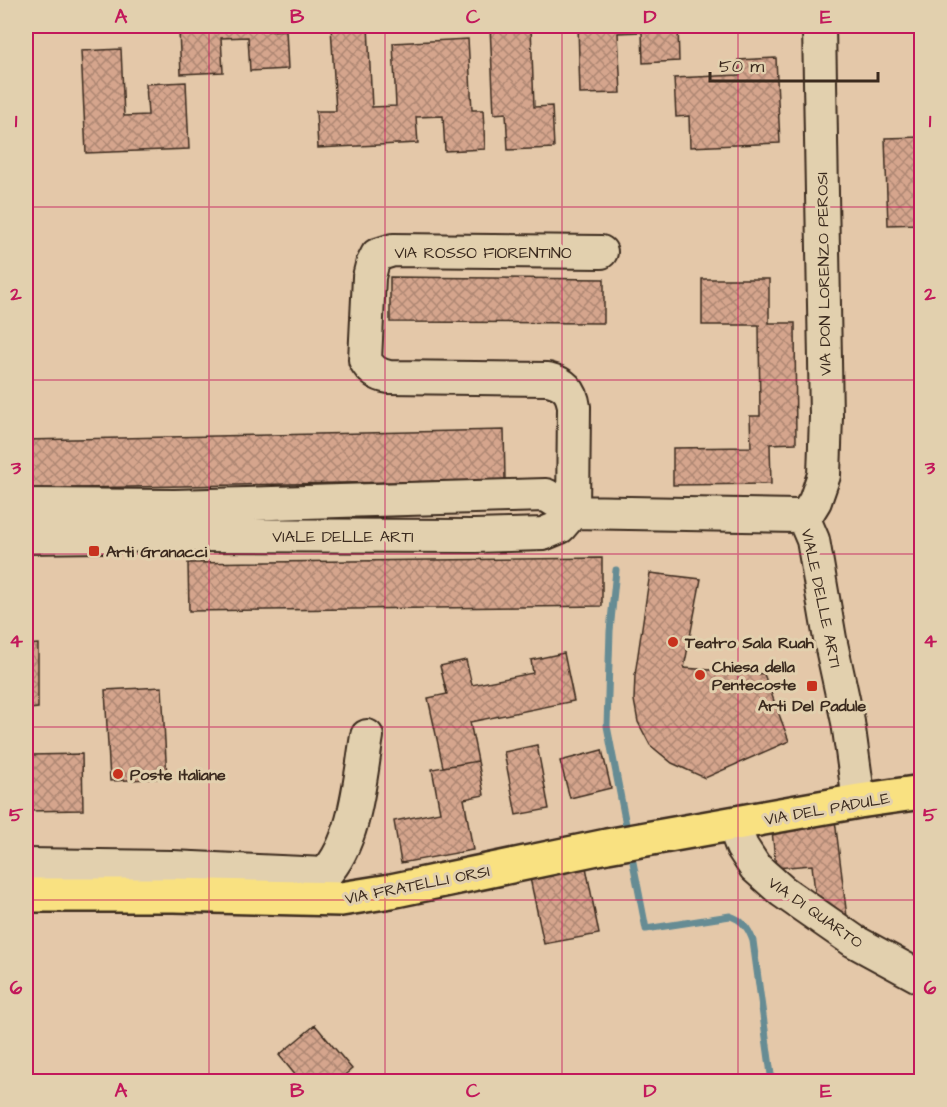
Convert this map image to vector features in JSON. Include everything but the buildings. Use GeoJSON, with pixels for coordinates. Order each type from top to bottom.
{"type":"FeatureCollection","features":[{"type":"Feature","properties":{"kind":"main road","name":"VIA DEL PADULE"},"geometry":{"type":"LineString","coordinates":[[733,824],[921,792]]}},
{"type":"Feature","properties":{"kind":"main road","name":"VIA FRATELLI ORSI"},"geometry":{"type":"LineString","coordinates":[[26,895],[173,881],[341,899],[363,897],[607,846],[733,824]]}},
{"type":"Feature","properties":{"kind":"street","name":"VIA DON LORENZO PEROSI"},"geometry":{"type":"LineString","coordinates":[[804,519],[824,475],[826,416],[819,26]]}},
{"type":"Feature","properties":{"kind":"street","name":"VIA ROSSO FIORENTINO"},"geometry":{"type":"LineString","coordinates":[[573,512],[574,407],[573,397],[568,388],[559,381],[548,380],[379,375],[370,368],[365,360],[369,277],[377,255],[393,250],[601,252]]}},
{"type":"Feature","properties":{"kind":"street","name":"VIALE DELLE ARTI"},"geometry":{"type":"LineString","coordinates":[[26,505],[176,521],[475,536],[543,534],[560,527],[573,512],[797,516],[804,519],[813,540],[830,639],[848,722],[859,801]]}},
{"type":"Feature","properties":{"kind":"street","name":"VIALE DELLE ARTI"},"geometry":{"type":"LineString","coordinates":[[26,537],[176,521]]}},
{"type":"Feature","properties":{"kind":"street","name":"VIA FRATELLI ORSI"},"geometry":{"type":"LineString","coordinates":[[173,881],[325,874],[335,864],[345,842],[355,804],[367,736]]}},
{"type":"Feature","properties":{"kind":"street","name":"VIA DI QUARTO"},"geometry":{"type":"LineString","coordinates":[[733,824],[742,847],[755,867],[782,891],[854,941],[921,978]]}},
{"type":"Feature","properties":{"kind":"street"},"geometry":{"type":"LineString","coordinates":[[26,865],[173,881]]}},
{"type":"Feature","properties":{"kind":"waterway"},"geometry":{"type":"LineString","coordinates":[[616,570],[610,631],[607,726],[628,835]]}},
{"type":"Feature","properties":{"kind":"waterway"},"geometry":{"type":"LineString","coordinates":[[631,852],[646,929],[730,916],[739,920],[747,929],[753,941],[772,1082]]}},
{"type":"Feature","properties":{"kind":"place","name":"Arti Granacci"},"geometry":{"type":"Point","coordinates":[94,551]}},
{"type":"Feature","properties":{"kind":"place","name":"Teatro Sala Ruah"},"geometry":{"type":"Point","coordinates":[673,642]}},
{"type":"Feature","properties":{"kind":"place","name":"Chiesa della Pentecoste"},"geometry":{"type":"Point","coordinates":[700,675]}},
{"type":"Feature","properties":{"kind":"place","name":"Arti Del Padule"},"geometry":{"type":"Point","coordinates":[812,686]}},
{"type":"Feature","properties":{"kind":"place","name":"Poste Italiane"},"geometry":{"type":"Point","coordinates":[118,774]}}]}
